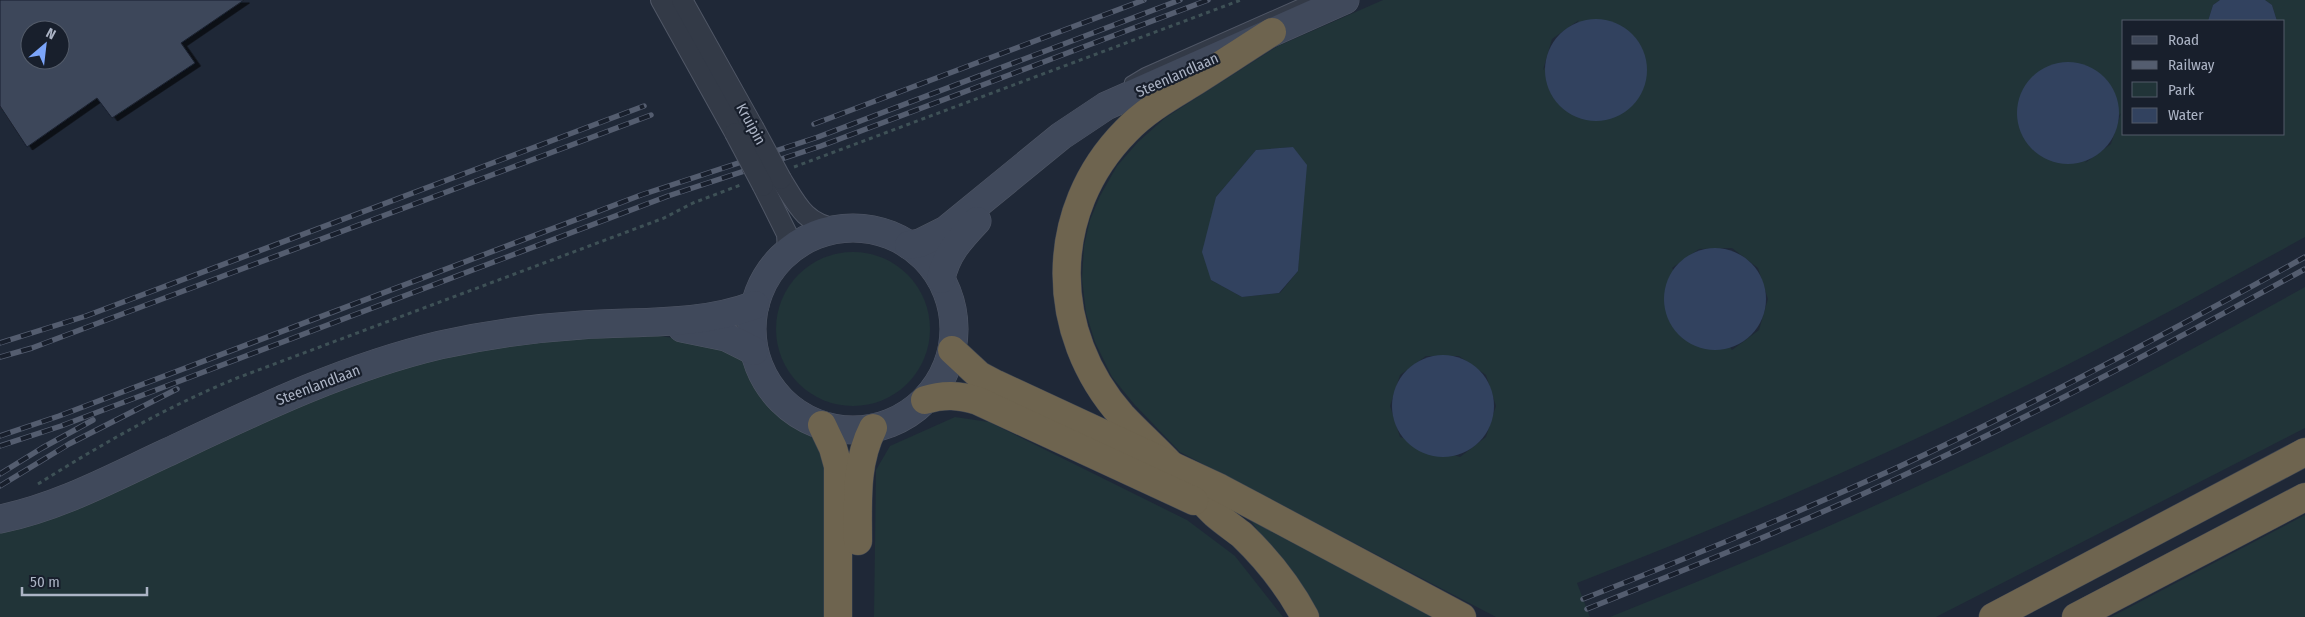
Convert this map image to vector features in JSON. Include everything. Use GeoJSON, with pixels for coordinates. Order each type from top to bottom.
{"type":"FeatureCollection","features":[{"type":"Feature","properties":{"kind":"highway"},"geometry":{"type":"LineString","coordinates":[[1272,32],[1155,105],[1126,131],[1104,156],[1086,188],[1075,215],[1068,243],[1066,279],[1070,316],[1079,348],[1098,386],[1122,415],[1214,513],[1242,536],[1262,557],[1286,585],[1305,617]]}},
{"type":"Feature","properties":{"kind":"highway"},"geometry":{"type":"LineString","coordinates":[[952,350],[979,375],[996,384],[1169,463],[1279,519],[1462,617]]}},
{"type":"Feature","properties":{"kind":"highway"},"geometry":{"type":"LineString","coordinates":[[925,400],[941,395],[952,395],[978,401],[1174,490],[1214,513]]}},
{"type":"Feature","properties":{"kind":"highway"},"geometry":{"type":"LineString","coordinates":[[822,425],[833,448],[838,466],[838,617]]}},
{"type":"Feature","properties":{"kind":"highway"},"geometry":{"type":"LineString","coordinates":[[857,617],[858,485],[861,463],[873,428]]}},
{"type":"Feature","properties":{"kind":"highway"},"geometry":{"type":"LineString","coordinates":[[1993,617],[2305,452]]}},
{"type":"Feature","properties":{"kind":"highway"},"geometry":{"type":"LineString","coordinates":[[2076,617],[2305,496]]}},
{"type":"Feature","properties":{"kind":"main road","name":"Steenlandlaan"},"geometry":{"type":"LineString","coordinates":[[909,245],[920,243],[946,230],[1061,136],[1106,106],[1345,0]]}},
{"type":"Feature","properties":{"kind":"main road","name":"Steenlandlaan"},"geometry":{"type":"LineString","coordinates":[[941,279],[946,261],[960,238],[993,204],[1020,170]]}},
{"type":"Feature","properties":{"kind":"main road"},"geometry":{"type":"LineString","coordinates":[[852,228],[874,230],[896,237],[927,260],[941,279],[952,310],[954,326],[952,350],[942,377],[925,400],[901,418],[873,428],[856,430],[822,425],[803,417],[786,404],[776,394],[761,370],[754,351],[752,335],[755,305],[762,284],[774,266],[788,251],[820,233],[852,228]]}},
{"type":"Feature","properties":{"kind":"main road","name":"Steenlandlaan"},"geometry":{"type":"LineString","coordinates":[[0,520],[42,508],[86,490],[262,407],[345,373],[440,345],[515,332],[582,324],[656,324],[724,314],[755,305]]}},
{"type":"Feature","properties":{"kind":"main road","name":"Steenlandlaan"},"geometry":{"type":"LineString","coordinates":[[656,324],[717,334],[736,340],[754,351]]}},
{"type":"Feature","properties":{"kind":"street","name":"Kruipin"},"geometry":{"type":"LineString","coordinates":[[661,0],[744,130]]}},
{"type":"Feature","properties":{"kind":"street","name":"Kruipin"},"geometry":{"type":"LineString","coordinates":[[682,0],[744,130]]}},
{"type":"Feature","properties":{"kind":"street"},"geometry":{"type":"LineString","coordinates":[[744,130],[770,179],[787,234],[788,251]]}},
{"type":"Feature","properties":{"kind":"street"},"geometry":{"type":"LineString","coordinates":[[770,179],[805,216],[818,224],[837,229]]}},
{"type":"Feature","properties":{"kind":"lane"},"geometry":{"type":"LineString","coordinates":[[1075,114],[1145,73],[1310,0]]}},
{"type":"Feature","properties":{"kind":"lane"},"geometry":{"type":"LineString","coordinates":[[1020,170],[1046,134]]}},
{"type":"Feature","properties":{"kind":"path"},"geometry":{"type":"LineString","coordinates":[[37,485],[106,442],[195,395],[237,378],[664,218],[700,200],[770,179],[1241,0]]}},
{"type":"Feature","properties":{"kind":"green space"},"geometry":{"type":"Polygon","coordinates":[[[1383,0],[2220,0],[2213,5],[2208,20],[2122,20],[2122,135],[2285,135],[2285,20],[2277,20],[2272,5],[2265,0],[2305,0],[2305,237],[2052,373],[1907,443],[1688,539],[1577,583],[1590,617],[1496,617],[1180,452],[1134,404],[1112,377],[1095,342],[1086,313],[1082,279],[1084,246],[1090,220],[1100,196],[1117,166],[1138,142],[1165,118],[1278,46],[1383,0]],[[1579,20],[1552,39],[1543,70],[1579,20]],[[2121,113],[2085,163],[2111,144],[2121,113]],[[1293,147],[1256,150],[1216,197],[1211,280],[1242,297],[1280,293],[1298,271],[1302,220],[1293,147]],[[1732,248],[1699,249],[1672,268],[1732,350],[1759,330],[1768,299],[1758,268],[1732,248]],[[1426,356],[1400,375],[1390,406],[1400,437],[1460,457],[1486,437],[1496,406],[1486,375],[1459,356],[1426,356]]]}},
{"type":"Feature","properties":{"kind":"green space"},"geometry":{"type":"Polygon","coordinates":[[[853,252],[868,253],[882,258],[896,265],[907,275],[917,286],[924,300],[929,314],[929,344],[924,358],[917,372],[907,383],[896,393],[882,400],[868,405],[853,406],[838,405],[824,400],[810,393],[799,383],[789,372],[782,358],[777,344],[776,329],[777,314],[782,300],[789,286],[799,275],[810,265],[824,258],[838,253],[853,252]]]}},
{"type":"Feature","properties":{"kind":"green space"},"geometry":{"type":"Polygon","coordinates":[[[2305,287],[2305,428],[1936,617],[1610,617],[1823,529],[1928,482],[2135,380],[2305,287]]]}},
{"type":"Feature","properties":{"kind":"green space"},"geometry":{"type":"Polygon","coordinates":[[[655,335],[714,345],[745,358],[756,383],[771,403],[801,428],[814,434],[826,467],[827,617],[0,617],[0,531],[349,383],[442,356],[517,343],[583,336],[655,335]]]}},
{"type":"Feature","properties":{"kind":"green space"},"geometry":{"type":"Polygon","coordinates":[[[955,417],[989,422],[1187,520],[1235,556],[1283,617],[874,617],[876,470],[890,446],[955,417]]]}},
{"type":"Feature","properties":{"kind":"green space"},"geometry":{"type":"Polygon","coordinates":[[[2305,515],[2305,617],[2111,617],[2305,515]]]}},
{"type":"Feature","properties":{"kind":"green space"},"geometry":{"type":"Polygon","coordinates":[[[1251,521],[1439,617],[1318,617],[1316,610],[1251,521]]]}},
{"type":"Feature","properties":{"kind":"water"},"geometry":{"type":"Polygon","coordinates":[[[2220,0],[2265,0],[2272,5],[2277,20],[2208,20],[2213,5],[2220,0]]]}},
{"type":"Feature","properties":{"kind":"water"},"geometry":{"type":"Polygon","coordinates":[[[1596,19],[1616,22],[1625,27],[1639,41],[1644,50],[1647,70],[1644,90],[1639,99],[1625,113],[1616,118],[1596,121],[1576,118],[1567,113],[1553,99],[1548,90],[1545,70],[1548,50],[1553,41],[1567,27],[1576,22],[1596,19]]]}},
{"type":"Feature","properties":{"kind":"water"},"geometry":{"type":"Polygon","coordinates":[[[2068,62],[2078,63],[2097,70],[2111,84],[2118,103],[2118,123],[2111,142],[2097,156],[2078,163],[2068,164],[2058,163],[2039,156],[2025,142],[2018,123],[2017,113],[2018,103],[2025,84],[2039,70],[2058,63],[2068,62]]]}},
{"type":"Feature","properties":{"kind":"water"},"geometry":{"type":"Polygon","coordinates":[[[1293,147],[1307,165],[1298,271],[1279,293],[1242,297],[1211,280],[1202,252],[1216,197],[1256,150],[1293,147]]]}},
{"type":"Feature","properties":{"kind":"water"},"geometry":{"type":"Polygon","coordinates":[[[1715,248],[1725,249],[1744,256],[1758,270],[1765,289],[1765,309],[1758,328],[1744,342],[1725,349],[1715,350],[1705,349],[1686,342],[1672,328],[1665,309],[1664,299],[1665,289],[1672,270],[1686,256],[1705,249],[1715,248]]]}},
{"type":"Feature","properties":{"kind":"water"},"geometry":{"type":"Polygon","coordinates":[[[1443,355],[1453,356],[1472,363],[1486,377],[1493,396],[1493,416],[1486,435],[1472,449],[1453,456],[1443,457],[1433,456],[1414,449],[1400,435],[1393,416],[1392,406],[1393,396],[1400,377],[1414,363],[1433,356],[1443,355]]]}},
{"type":"Feature","properties":{"kind":"building"},"geometry":{"type":"Polygon","coordinates":[[[0,0],[244,0],[181,43],[195,63],[112,118],[97,98],[27,147],[0,106],[0,0]]]}},
{"type":"Feature","properties":{"kind":"railway"},"geometry":{"type":"LineString","coordinates":[[814,124],[1144,0]]}},
{"type":"Feature","properties":{"kind":"railway"},"geometry":{"type":"LineString","coordinates":[[0,436],[59,416],[641,195],[818,137],[1180,0]]}},
{"type":"Feature","properties":{"kind":"railway"},"geometry":{"type":"LineString","coordinates":[[0,446],[61,426],[668,196],[821,146],[1208,0]]}},
{"type":"Feature","properties":{"kind":"railway"},"geometry":{"type":"LineString","coordinates":[[0,343],[86,316],[644,106]]}},
{"type":"Feature","properties":{"kind":"railway"},"geometry":{"type":"LineString","coordinates":[[0,357],[32,348],[651,115]]}},
{"type":"Feature","properties":{"kind":"railway"},"geometry":{"type":"LineString","coordinates":[[1583,599],[1778,520],[1894,469],[2101,367],[2305,257]]}},
{"type":"Feature","properties":{"kind":"railway"},"geometry":{"type":"LineString","coordinates":[[1587,609],[1783,529],[1952,453],[2104,376],[2305,269]]}},
{"type":"Feature","properties":{"kind":"railway"},"geometry":{"type":"LineString","coordinates":[[0,486],[69,444],[177,389]]}},
{"type":"Feature","properties":{"kind":"railway"},"geometry":{"type":"LineString","coordinates":[[0,474],[93,420]]}}]}
